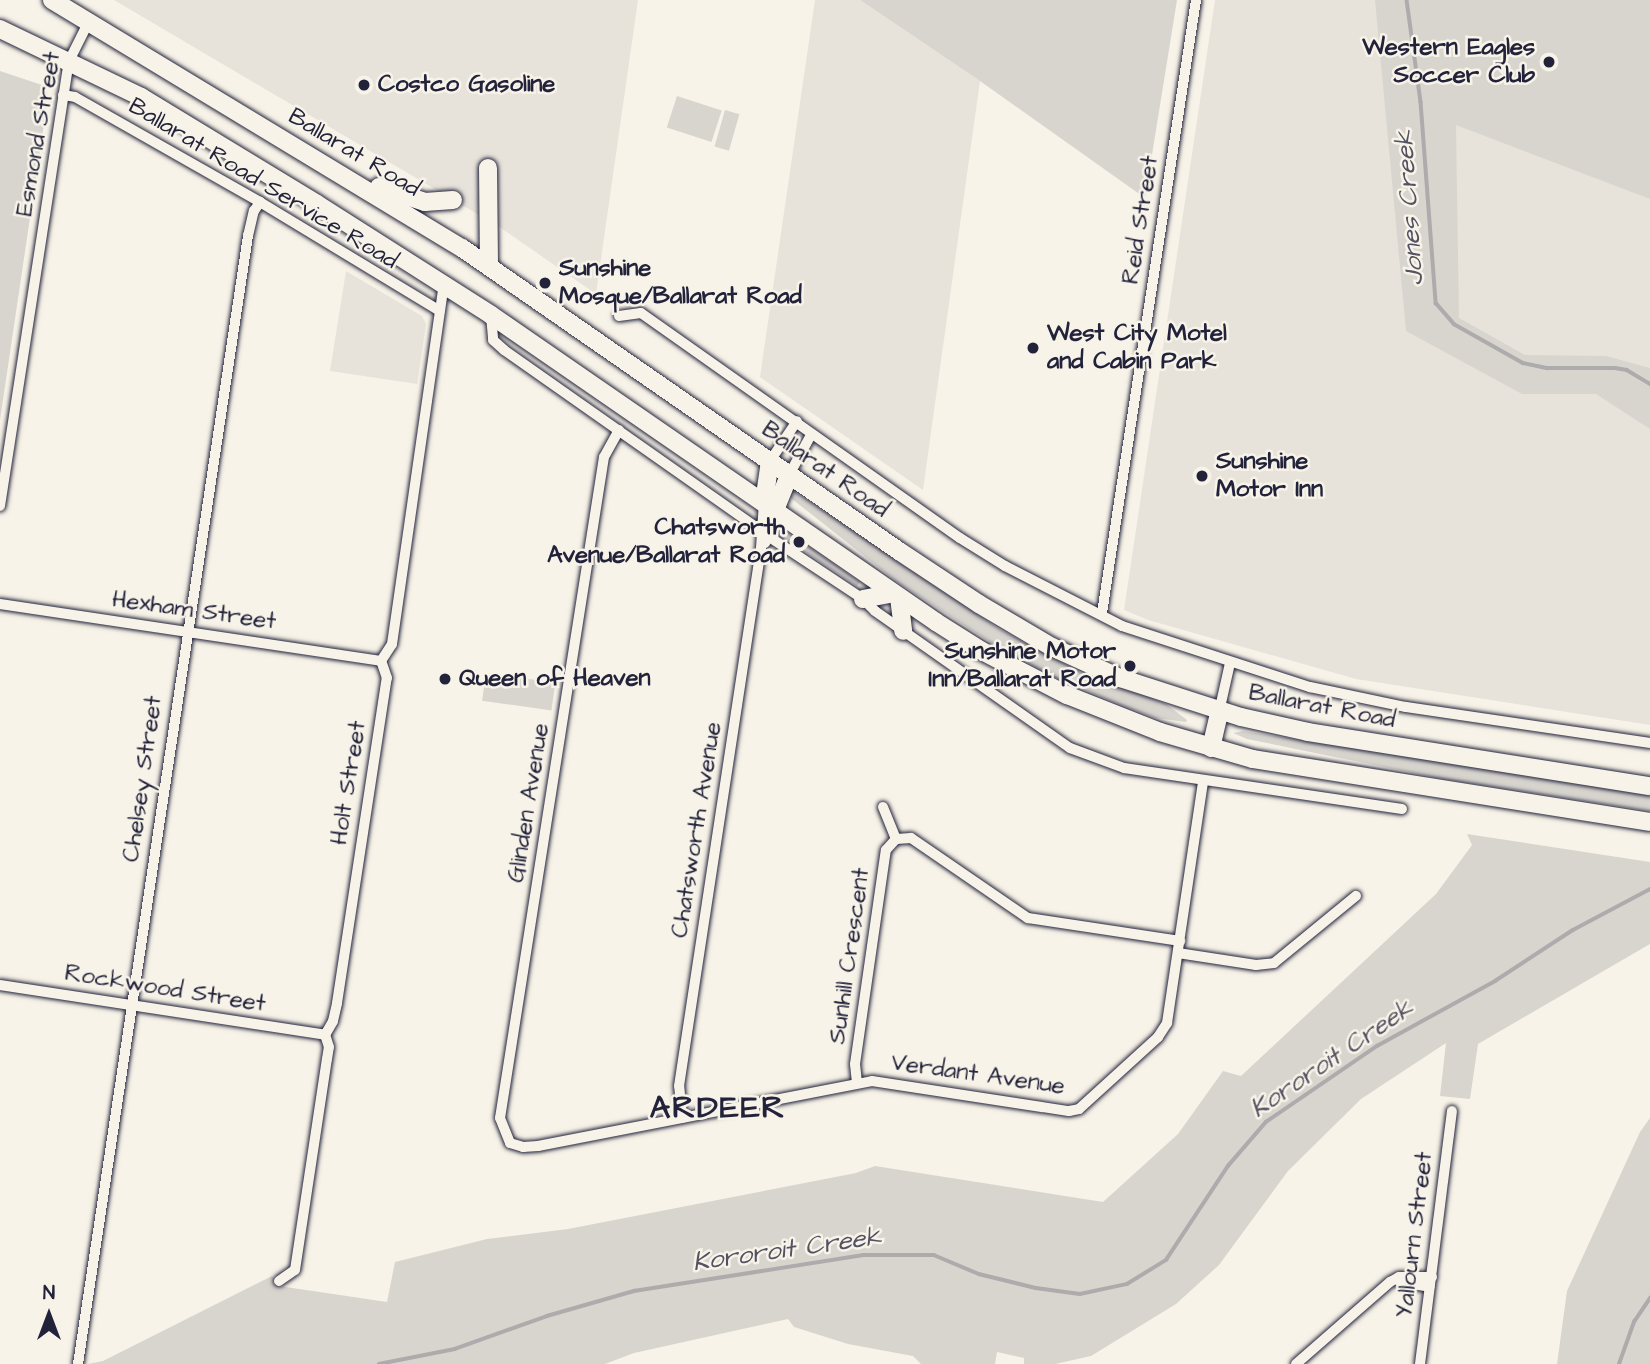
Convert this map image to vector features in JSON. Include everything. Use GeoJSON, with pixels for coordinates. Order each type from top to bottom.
{"type":"FeatureCollection","features":[{"type":"Feature","properties":{"kind":"highway","name":"Ballarat Road"},"geometry":{"type":"LineString","coordinates":[[52,0],[489,266],[979,604],[1052,647],[1120,678],[1219,712],[1308,732],[1650,786]]}},
{"type":"Feature","properties":{"kind":"highway"},"geometry":{"type":"LineString","coordinates":[[0,29],[141,97],[444,283],[982,652],[1067,695],[1114,716],[1211,748],[1297,768],[1650,822]]}},
{"type":"Feature","properties":{"kind":"highway"},"geometry":{"type":"LineString","coordinates":[[488,167],[489,266]]}},
{"type":"Feature","properties":{"kind":"highway"},"geometry":{"type":"LineString","coordinates":[[336,171],[412,199],[425,202],[453,200]]}},
{"type":"Feature","properties":{"kind":"highway"},"geometry":{"type":"LineString","coordinates":[[770,461],[770,506]]}},
{"type":"Feature","properties":{"kind":"highway"},"geometry":{"type":"LineString","coordinates":[[770,506],[789,475]]}},
{"type":"Feature","properties":{"kind":"highway"},"geometry":{"type":"LineString","coordinates":[[863,599],[896,595]]}},
{"type":"Feature","properties":{"kind":"highway"},"geometry":{"type":"LineString","coordinates":[[896,595],[903,631]]}},
{"type":"Feature","properties":{"kind":"highway"},"geometry":{"type":"LineString","coordinates":[[1211,748],[1219,712]]}},
{"type":"Feature","properties":{"kind":"street","name":"Reid Street"},"geometry":{"type":"LineString","coordinates":[[1102,613],[1196,0]]}},
{"type":"Feature","properties":{"kind":"street","name":"Esmond Street"},"geometry":{"type":"LineString","coordinates":[[0,506],[69,61],[89,21]]}},
{"type":"Feature","properties":{"kind":"street","name":"Ballarat Road Service Road"},"geometry":{"type":"LineString","coordinates":[[63,95],[75,97],[260,202],[440,311]]}},
{"type":"Feature","properties":{"kind":"street","name":"Chelsey Street"},"geometry":{"type":"LineString","coordinates":[[78,1364],[186,631],[248,236],[254,211],[260,202]]}},
{"type":"Feature","properties":{"kind":"street","name":"Holt Street"},"geometry":{"type":"LineString","coordinates":[[279,1281],[295,1270],[329,1047],[325,1035],[333,1021],[337,1003],[387,678],[381,661],[392,645],[444,283]]}},
{"type":"Feature","properties":{"kind":"street","name":"Ballarat Road"},"geometry":{"type":"LineString","coordinates":[[620,316],[641,313],[797,421],[811,435],[1005,566],[1102,613],[1122,626],[1310,687],[1406,707],[1650,743]]}},
{"type":"Feature","properties":{"kind":"street"},"geometry":{"type":"LineString","coordinates":[[491,315],[493,340],[504,350],[765,534],[863,599],[903,631],[1070,748],[1124,768],[1402,809]]}},
{"type":"Feature","properties":{"kind":"street"},"geometry":{"type":"LineString","coordinates":[[770,461],[797,421]]}},
{"type":"Feature","properties":{"kind":"street","name":"Glinden Avenue"},"geometry":{"type":"LineString","coordinates":[[510,1143],[500,1118],[604,457],[619,429]]}},
{"type":"Feature","properties":{"kind":"street"},"geometry":{"type":"LineString","coordinates":[[789,475],[811,435]]}},
{"type":"Feature","properties":{"kind":"street","name":"Chatsworth Avenue"},"geometry":{"type":"LineString","coordinates":[[682,1118],[679,1086],[761,548],[765,534],[775,524],[770,506]]}},
{"type":"Feature","properties":{"kind":"street","name":"Hexham Street"},"geometry":{"type":"LineString","coordinates":[[0,604],[381,661]]}},
{"type":"Feature","properties":{"kind":"street"},"geometry":{"type":"LineString","coordinates":[[1219,712],[1230,663]]}},
{"type":"Feature","properties":{"kind":"street","name":"Verdant Avenue"},"geometry":{"type":"LineString","coordinates":[[510,1143],[523,1147],[538,1146],[872,1081],[1069,1111],[1079,1109],[1158,1037],[1167,1023],[1203,781]]}},
{"type":"Feature","properties":{"kind":"street"},"geometry":{"type":"LineString","coordinates":[[883,807],[896,839],[911,838],[1028,918],[1256,965],[1274,963],[1356,896]]}},
{"type":"Feature","properties":{"kind":"street","name":"Sunhill Crescent"},"geometry":{"type":"LineString","coordinates":[[858,1083],[855,1064],[885,861],[890,843],[896,839]]}},
{"type":"Feature","properties":{"kind":"street","name":"Rockwood Street"},"geometry":{"type":"LineString","coordinates":[[0,985],[325,1035]]}},
{"type":"Feature","properties":{"kind":"street","name":"Yallourn Street"},"geometry":{"type":"LineString","coordinates":[[1420,1364],[1452,1111]]}},
{"type":"Feature","properties":{"kind":"street"},"geometry":{"type":"LineString","coordinates":[[1296,1364],[1390,1282],[1431,1282]]}},
{"type":"Feature","properties":{"kind":"shaded area"},"geometry":{"type":"Polygon","coordinates":[[[114,0],[638,0],[596,294],[501,228],[114,0]]]}},
{"type":"Feature","properties":{"kind":"shaded area"},"geometry":{"type":"Polygon","coordinates":[[[815,0],[860,0],[980,81],[923,490],[760,377],[815,0]]]}},
{"type":"Feature","properties":{"kind":"shaded area"},"geometry":{"type":"Polygon","coordinates":[[[860,0],[1177,0],[1145,198],[980,81],[860,0]]]}},
{"type":"Feature","properties":{"kind":"shaded area"},"geometry":{"type":"Polygon","coordinates":[[[1215,0],[1650,0],[1650,725],[1356,679],[1148,620],[1124,610],[1215,0]]]}},
{"type":"Feature","properties":{"kind":"shaded area"},"geometry":{"type":"Polygon","coordinates":[[[1375,0],[1650,0],[1650,199],[1456,125],[1459,318],[1525,355],[1606,356],[1650,368],[1650,429],[1596,394],[1522,394],[1406,331],[1375,0]]]}},
{"type":"Feature","properties":{"kind":"shaded area"},"geometry":{"type":"Polygon","coordinates":[[[0,71],[45,86],[48,97],[0,420],[0,71]]]}},
{"type":"Feature","properties":{"kind":"shaded area"},"geometry":{"type":"Polygon","coordinates":[[[677,96],[722,111],[712,142],[667,127],[677,96]]]}},
{"type":"Feature","properties":{"kind":"shaded area"},"geometry":{"type":"Polygon","coordinates":[[[725,110],[739,114],[729,151],[715,147],[725,110]]]}},
{"type":"Feature","properties":{"kind":"shaded area"},"geometry":{"type":"Polygon","coordinates":[[[346,271],[422,316],[426,324],[417,384],[330,371],[346,271]]]}},
{"type":"Feature","properties":{"kind":"shaded area"},"geometry":{"type":"Polygon","coordinates":[[[789,488],[999,629],[1093,679],[1095,676],[1166,704],[1187,720],[1186,722],[1156,718],[1123,706],[1050,675],[987,640],[896,581],[792,499],[788,494],[789,488]]]}},
{"type":"Feature","properties":{"kind":"shaded area"},"geometry":{"type":"Polygon","coordinates":[[[789,533],[860,582],[857,586],[798,547],[786,538],[789,533]]]}},
{"type":"Feature","properties":{"kind":"shaded area"},"geometry":{"type":"Polygon","coordinates":[[[486,673],[555,683],[551,710],[482,701],[486,673]]]}},
{"type":"Feature","properties":{"kind":"shaded area"},"geometry":{"type":"Polygon","coordinates":[[[1243,731],[1650,795],[1650,811],[1438,778],[1247,739],[1233,733],[1243,731]]]}},
{"type":"Feature","properties":{"kind":"shaded area"},"geometry":{"type":"Polygon","coordinates":[[[1467,834],[1650,862],[1650,944],[1478,1044],[1470,1099],[1440,1096],[1446,1043],[1361,1099],[1288,1171],[1219,1265],[1176,1304],[1091,1356],[1055,1364],[1024,1364],[1024,1358],[997,1352],[995,1364],[921,1364],[913,1356],[848,1344],[794,1327],[788,1319],[634,1353],[605,1364],[88,1364],[103,1361],[272,1276],[279,1286],[387,1302],[395,1262],[487,1239],[568,1229],[856,1173],[875,1166],[1103,1202],[1178,1134],[1223,1071],[1241,1076],[1436,894],[1472,845],[1467,834]]]}},
{"type":"Feature","properties":{"kind":"shaded area"},"geometry":{"type":"Polygon","coordinates":[[[1650,1118],[1650,1364],[1557,1364],[1567,1291],[1640,1132],[1650,1118]]]}},
{"type":"Feature","properties":{"kind":"waterway","name":"Jones Creek"},"geometry":{"type":"LineString","coordinates":[[1407,0],[1421,102],[1436,303],[1454,324],[1523,363],[1547,368],[1615,368],[1627,370],[1650,384]]}},
{"type":"Feature","properties":{"kind":"waterway","name":"Kororoit Creek"},"geometry":{"type":"LineString","coordinates":[[379,1364],[455,1349],[547,1316],[634,1291],[863,1255],[934,1255],[979,1274],[1036,1288],[1080,1294],[1127,1284],[1166,1260],[1228,1166],[1266,1122],[1377,1046],[1495,981],[1573,930],[1650,889]]}},
{"type":"Feature","properties":{"kind":"waterway","name":"Kororoit Creek"},"geometry":{"type":"LineString","coordinates":[[1619,1364],[1634,1322],[1650,1298]]}},
{"type":"Feature","properties":{"kind":"place","name":"Western Eagles Soccer Club"},"geometry":{"type":"Point","coordinates":[1549,62]}},
{"type":"Feature","properties":{"kind":"place","name":"Costco Gasoline"},"geometry":{"type":"Point","coordinates":[364,85]}},
{"type":"Feature","properties":{"kind":"place","name":"Sunshine Mosque/Ballarat Road"},"geometry":{"type":"Point","coordinates":[545,283]}},
{"type":"Feature","properties":{"kind":"place","name":"West City Motel and Cabin Park"},"geometry":{"type":"Point","coordinates":[1033,348]}},
{"type":"Feature","properties":{"kind":"place","name":"Sunshine Motor Inn"},"geometry":{"type":"Point","coordinates":[1202,476]}},
{"type":"Feature","properties":{"kind":"place","name":"Chatsworth Avenue/Ballarat Road"},"geometry":{"type":"Point","coordinates":[799,542]}},
{"type":"Feature","properties":{"kind":"place","name":"Sunshine Motor Inn/Ballarat Road"},"geometry":{"type":"Point","coordinates":[1130,666]}},
{"type":"Feature","properties":{"kind":"place","name":"Queen of Heaven"},"geometry":{"type":"Point","coordinates":[445,679]}},
{"type":"Feature","properties":{"kind":"district","name":"ARDEER"},"geometry":{"type":"Point","coordinates":[718,1108]}}]}
